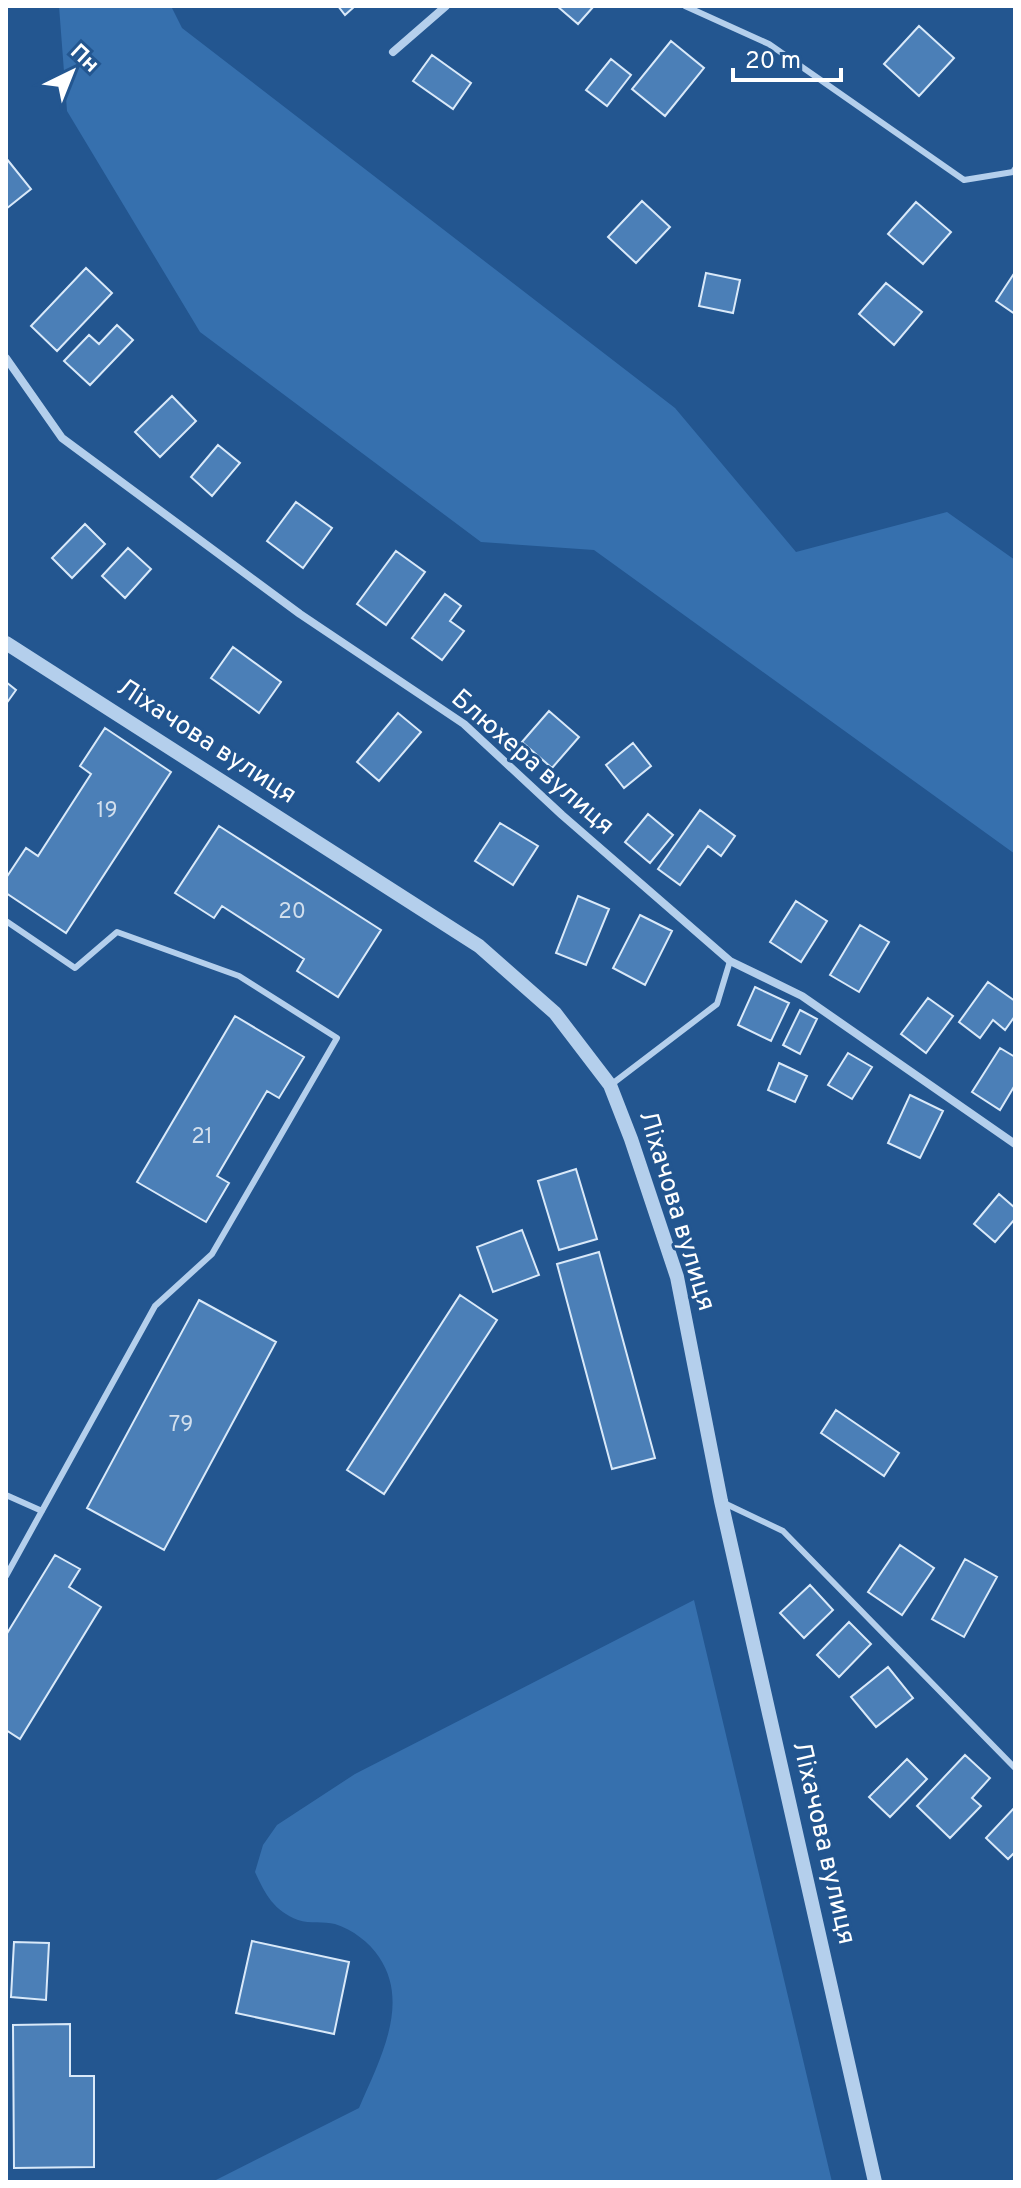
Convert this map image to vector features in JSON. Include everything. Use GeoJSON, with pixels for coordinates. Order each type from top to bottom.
{"type":"FeatureCollection","features":[{"type":"Feature","properties":{"kind":"street"},"geometry":{"type":"LineString","coordinates":[[393,52],[446,6]]}},
{"type":"Feature","properties":{"kind":"street","name":"Блюхера вулиця"},"geometry":{"type":"LineString","coordinates":[[6,358],[62,438],[300,614],[464,724],[562,815],[730,961],[802,996],[1015,1144]]}},
{"type":"Feature","properties":{"kind":"street","name":"Ліхачова вулиця"},"geometry":{"type":"LineString","coordinates":[[6,643],[479,946],[555,1013],[610,1085],[677,1277],[721,1501],[875,2182]]}},
{"type":"Feature","properties":{"kind":"lane"},"geometry":{"type":"LineString","coordinates":[[685,6],[769,44],[964,180],[1013,172],[1015,169]]}},
{"type":"Feature","properties":{"kind":"lane"},"geometry":{"type":"LineString","coordinates":[[6,921],[75,968],[117,932],[239,976],[337,1038],[212,1254],[155,1306],[6,1576]]}},
{"type":"Feature","properties":{"kind":"lane"},"geometry":{"type":"LineString","coordinates":[[610,1085],[717,1004],[730,961]]}},
{"type":"Feature","properties":{"kind":"lane"},"geometry":{"type":"LineString","coordinates":[[6,1495],[42,1511]]}},
{"type":"Feature","properties":{"kind":"lane"},"geometry":{"type":"LineString","coordinates":[[721,1501],[783,1531],[1015,1768]]}},
{"type":"Feature","properties":{"kind":"shaded area"},"geometry":{"type":"Polygon","coordinates":[[[59,6],[171,6],[182,28],[675,408],[796,552],[947,512],[1015,560],[1015,854],[594,550],[481,542],[200,332],[67,111],[59,6]]]}},
{"type":"Feature","properties":{"kind":"shaded area"},"geometry":{"type":"Polygon","coordinates":[[[694,1600],[832,2182],[212,2182],[359,2108],[383,2052],[392,2013],[388,1975],[379,1957],[360,1937],[331,1923],[303,1921],[290,1916],[276,1907],[263,1888],[255,1872],[263,1845],[277,1825],[355,1774],[694,1600]]]}},
{"type":"Feature","properties":{"kind":"building"},"geometry":{"type":"Polygon","coordinates":[[[338,6],[355,6],[345,15],[338,6]]]}},
{"type":"Feature","properties":{"kind":"building"},"geometry":{"type":"Polygon","coordinates":[[[557,6],[594,6],[578,24],[557,6]]]}},
{"type":"Feature","properties":{"kind":"building"},"geometry":{"type":"Polygon","coordinates":[[[919,26],[954,58],[919,96],[884,64],[919,26]]]}},
{"type":"Feature","properties":{"kind":"building"},"geometry":{"type":"Polygon","coordinates":[[[671,41],[704,68],[665,116],[632,89],[671,41]]]}},
{"type":"Feature","properties":{"kind":"building"},"geometry":{"type":"Polygon","coordinates":[[[432,55],[471,83],[453,109],[413,81],[432,55]]]}},
{"type":"Feature","properties":{"kind":"building"},"geometry":{"type":"Polygon","coordinates":[[[611,59],[631,75],[607,106],[586,90],[611,59]]]}},
{"type":"Feature","properties":{"kind":"building"},"geometry":{"type":"Polygon","coordinates":[[[6,158],[31,189],[6,209],[6,158]]]}},
{"type":"Feature","properties":{"kind":"building"},"geometry":{"type":"Polygon","coordinates":[[[642,201],[670,227],[636,263],[608,237],[642,201]]]}},
{"type":"Feature","properties":{"kind":"building"},"geometry":{"type":"Polygon","coordinates":[[[916,202],[951,232],[923,264],[888,234],[916,202]]]}},
{"type":"Feature","properties":{"kind":"building"},"geometry":{"type":"Polygon","coordinates":[[[86,268],[112,293],[57,351],[31,326],[86,268]]]}},
{"type":"Feature","properties":{"kind":"building"},"geometry":{"type":"Polygon","coordinates":[[[1015,272],[1015,314],[996,301],[1015,272]]]}},
{"type":"Feature","properties":{"kind":"building"},"geometry":{"type":"Polygon","coordinates":[[[706,273],[740,280],[733,313],[699,306],[706,273]]]}},
{"type":"Feature","properties":{"kind":"building"},"geometry":{"type":"Polygon","coordinates":[[[886,283],[922,312],[894,345],[859,314],[886,283]]]}},
{"type":"Feature","properties":{"kind":"building"},"geometry":{"type":"Polygon","coordinates":[[[117,325],[133,340],[90,385],[64,361],[89,335],[99,344],[117,325]]]}},
{"type":"Feature","properties":{"kind":"building"},"geometry":{"type":"Polygon","coordinates":[[[172,396],[196,421],[160,457],[135,432],[172,396]]]}},
{"type":"Feature","properties":{"kind":"building"},"geometry":{"type":"Polygon","coordinates":[[[218,445],[240,463],[212,496],[191,477],[218,445]]]}},
{"type":"Feature","properties":{"kind":"building"},"geometry":{"type":"Polygon","coordinates":[[[296,502],[332,528],[303,568],[267,541],[296,502]]]}},
{"type":"Feature","properties":{"kind":"building"},"geometry":{"type":"Polygon","coordinates":[[[85,524],[105,544],[72,578],[52,558],[85,524]]]}},
{"type":"Feature","properties":{"kind":"building"},"geometry":{"type":"Polygon","coordinates":[[[128,548],[151,569],[125,598],[102,576],[128,548]]]}},
{"type":"Feature","properties":{"kind":"building"},"geometry":{"type":"Polygon","coordinates":[[[396,551],[425,572],[386,625],[357,604],[396,551]]]}},
{"type":"Feature","properties":{"kind":"building"},"geometry":{"type":"Polygon","coordinates":[[[445,594],[461,606],[450,621],[464,631],[442,660],[412,638],[445,594]]]}},
{"type":"Feature","properties":{"kind":"building"},"geometry":{"type":"Polygon","coordinates":[[[233,647],[281,682],[259,713],[211,678],[233,647]]]}},
{"type":"Feature","properties":{"kind":"building"},"geometry":{"type":"Polygon","coordinates":[[[6,682],[16,690],[6,704],[6,682]]]}},
{"type":"Feature","properties":{"kind":"building"},"geometry":{"type":"Polygon","coordinates":[[[549,711],[579,737],[552,768],[522,742],[549,711]]]}},
{"type":"Feature","properties":{"kind":"building"},"geometry":{"type":"Polygon","coordinates":[[[398,713],[421,732],[379,781],[357,762],[398,713]]]}},
{"type":"Feature","properties":{"kind":"building"},"geometry":{"type":"Polygon","coordinates":[[[105,728],[171,772],[66,933],[6,893],[6,878],[26,848],[38,856],[91,774],[80,766],[105,728]]]}},
{"type":"Feature","properties":{"kind":"building"},"geometry":{"type":"Polygon","coordinates":[[[633,743],[651,766],[624,788],[606,765],[633,743]]]}},
{"type":"Feature","properties":{"kind":"building"},"geometry":{"type":"Polygon","coordinates":[[[700,810],[735,836],[721,856],[708,846],[680,885],[658,869],[700,810]]]}},
{"type":"Feature","properties":{"kind":"building"},"geometry":{"type":"Polygon","coordinates":[[[648,814],[673,835],[650,863],[625,842],[648,814]]]}},
{"type":"Feature","properties":{"kind":"building"},"geometry":{"type":"Polygon","coordinates":[[[500,823],[538,846],[513,885],[475,861],[500,823]]]}},
{"type":"Feature","properties":{"kind":"building"},"geometry":{"type":"Polygon","coordinates":[[[219,826],[381,930],[338,997],[297,971],[304,959],[222,906],[214,918],[175,893],[219,826]]]}},
{"type":"Feature","properties":{"kind":"building"},"geometry":{"type":"Polygon","coordinates":[[[578,896],[609,909],[586,965],[556,953],[578,896]]]}},
{"type":"Feature","properties":{"kind":"building"},"geometry":{"type":"Polygon","coordinates":[[[796,901],[827,921],[801,962],[770,942],[796,901]]]}},
{"type":"Feature","properties":{"kind":"building"},"geometry":{"type":"Polygon","coordinates":[[[640,915],[672,931],[645,985],[613,968],[640,915]]]}},
{"type":"Feature","properties":{"kind":"building"},"geometry":{"type":"Polygon","coordinates":[[[860,925],[889,942],[859,992],[830,975],[860,925]]]}},
{"type":"Feature","properties":{"kind":"building"},"geometry":{"type":"Polygon","coordinates":[[[988,982],[1015,1001],[1015,1016],[1005,1030],[993,1020],[980,1038],[959,1022],[988,982]]]}},
{"type":"Feature","properties":{"kind":"building"},"geometry":{"type":"Polygon","coordinates":[[[755,987],[789,1003],[771,1041],[738,1025],[755,987]]]}},
{"type":"Feature","properties":{"kind":"building"},"geometry":{"type":"Polygon","coordinates":[[[928,998],[953,1016],[926,1053],[901,1034],[928,998]]]}},
{"type":"Feature","properties":{"kind":"building"},"geometry":{"type":"Polygon","coordinates":[[[800,1010],[817,1019],[800,1054],[783,1045],[800,1010]]]}},
{"type":"Feature","properties":{"kind":"building"},"geometry":{"type":"Polygon","coordinates":[[[235,1016],[304,1057],[279,1098],[267,1091],[217,1176],[229,1183],[206,1222],[137,1182],[235,1016]]]}},
{"type":"Feature","properties":{"kind":"building"},"geometry":{"type":"Polygon","coordinates":[[[1000,1048],[1015,1057],[1015,1085],[1000,1110],[972,1092],[1000,1048]]]}},
{"type":"Feature","properties":{"kind":"building"},"geometry":{"type":"Polygon","coordinates":[[[848,1053],[872,1067],[852,1099],[828,1085],[848,1053]]]}},
{"type":"Feature","properties":{"kind":"building"},"geometry":{"type":"Polygon","coordinates":[[[779,1063],[807,1076],[795,1102],[768,1090],[779,1063]]]}},
{"type":"Feature","properties":{"kind":"building"},"geometry":{"type":"Polygon","coordinates":[[[910,1095],[943,1111],[920,1158],[888,1143],[910,1095]]]}},
{"type":"Feature","properties":{"kind":"building"},"geometry":{"type":"Polygon","coordinates":[[[576,1169],[597,1239],[559,1250],[538,1181],[576,1169]]]}},
{"type":"Feature","properties":{"kind":"building"},"geometry":{"type":"Polygon","coordinates":[[[999,1194],[1015,1208],[1015,1219],[995,1242],[974,1224],[999,1194]]]}},
{"type":"Feature","properties":{"kind":"building"},"geometry":{"type":"Polygon","coordinates":[[[522,1230],[539,1275],[493,1292],[477,1247],[522,1230]]]}},
{"type":"Feature","properties":{"kind":"building"},"geometry":{"type":"Polygon","coordinates":[[[599,1252],[655,1458],[612,1469],[557,1264],[599,1252]]]}},
{"type":"Feature","properties":{"kind":"building"},"geometry":{"type":"Polygon","coordinates":[[[460,1295],[497,1320],[384,1494],[347,1470],[460,1295]]]}},
{"type":"Feature","properties":{"kind":"building"},"geometry":{"type":"Polygon","coordinates":[[[199,1300],[276,1342],[164,1550],[87,1508],[199,1300]]]}},
{"type":"Feature","properties":{"kind":"building"},"geometry":{"type":"Polygon","coordinates":[[[836,1410],[899,1453],[884,1476],[821,1433],[836,1410]]]}},
{"type":"Feature","properties":{"kind":"building"},"geometry":{"type":"Polygon","coordinates":[[[900,1545],[934,1568],[902,1615],[868,1592],[900,1545]]]}},
{"type":"Feature","properties":{"kind":"building"},"geometry":{"type":"Polygon","coordinates":[[[55,1555],[80,1569],[69,1587],[101,1607],[20,1739],[6,1730],[6,1635],[55,1555]]]}},
{"type":"Feature","properties":{"kind":"building"},"geometry":{"type":"Polygon","coordinates":[[[965,1559],[997,1577],[964,1637],[932,1619],[965,1559]]]}},
{"type":"Feature","properties":{"kind":"building"},"geometry":{"type":"Polygon","coordinates":[[[810,1585],[833,1610],[804,1638],[780,1613],[810,1585]]]}},
{"type":"Feature","properties":{"kind":"building"},"geometry":{"type":"Polygon","coordinates":[[[849,1622],[871,1644],[839,1677],[817,1655],[849,1622]]]}},
{"type":"Feature","properties":{"kind":"building"},"geometry":{"type":"Polygon","coordinates":[[[888,1667],[913,1698],[876,1727],[851,1697],[888,1667]]]}},
{"type":"Feature","properties":{"kind":"building"},"geometry":{"type":"Polygon","coordinates":[[[965,1755],[990,1778],[972,1798],[981,1806],[950,1838],[917,1806],[965,1755]]]}},
{"type":"Feature","properties":{"kind":"building"},"geometry":{"type":"Polygon","coordinates":[[[907,1759],[927,1779],[890,1817],[869,1797],[907,1759]]]}},
{"type":"Feature","properties":{"kind":"building"},"geometry":{"type":"Polygon","coordinates":[[[1015,1807],[1015,1852],[1008,1859],[986,1838],[1015,1807]]]}},
{"type":"Feature","properties":{"kind":"building"},"geometry":{"type":"Polygon","coordinates":[[[252,1941],[349,1962],[334,2034],[236,2013],[252,1941]]]}},
{"type":"Feature","properties":{"kind":"building"},"geometry":{"type":"Polygon","coordinates":[[[14,1942],[49,1943],[46,2000],[11,1997],[14,1942]]]}},
{"type":"Feature","properties":{"kind":"building"},"geometry":{"type":"Polygon","coordinates":[[[70,2024],[70,2076],[94,2076],[94,2167],[14,2168],[13,2025],[70,2024]]]}}]}
